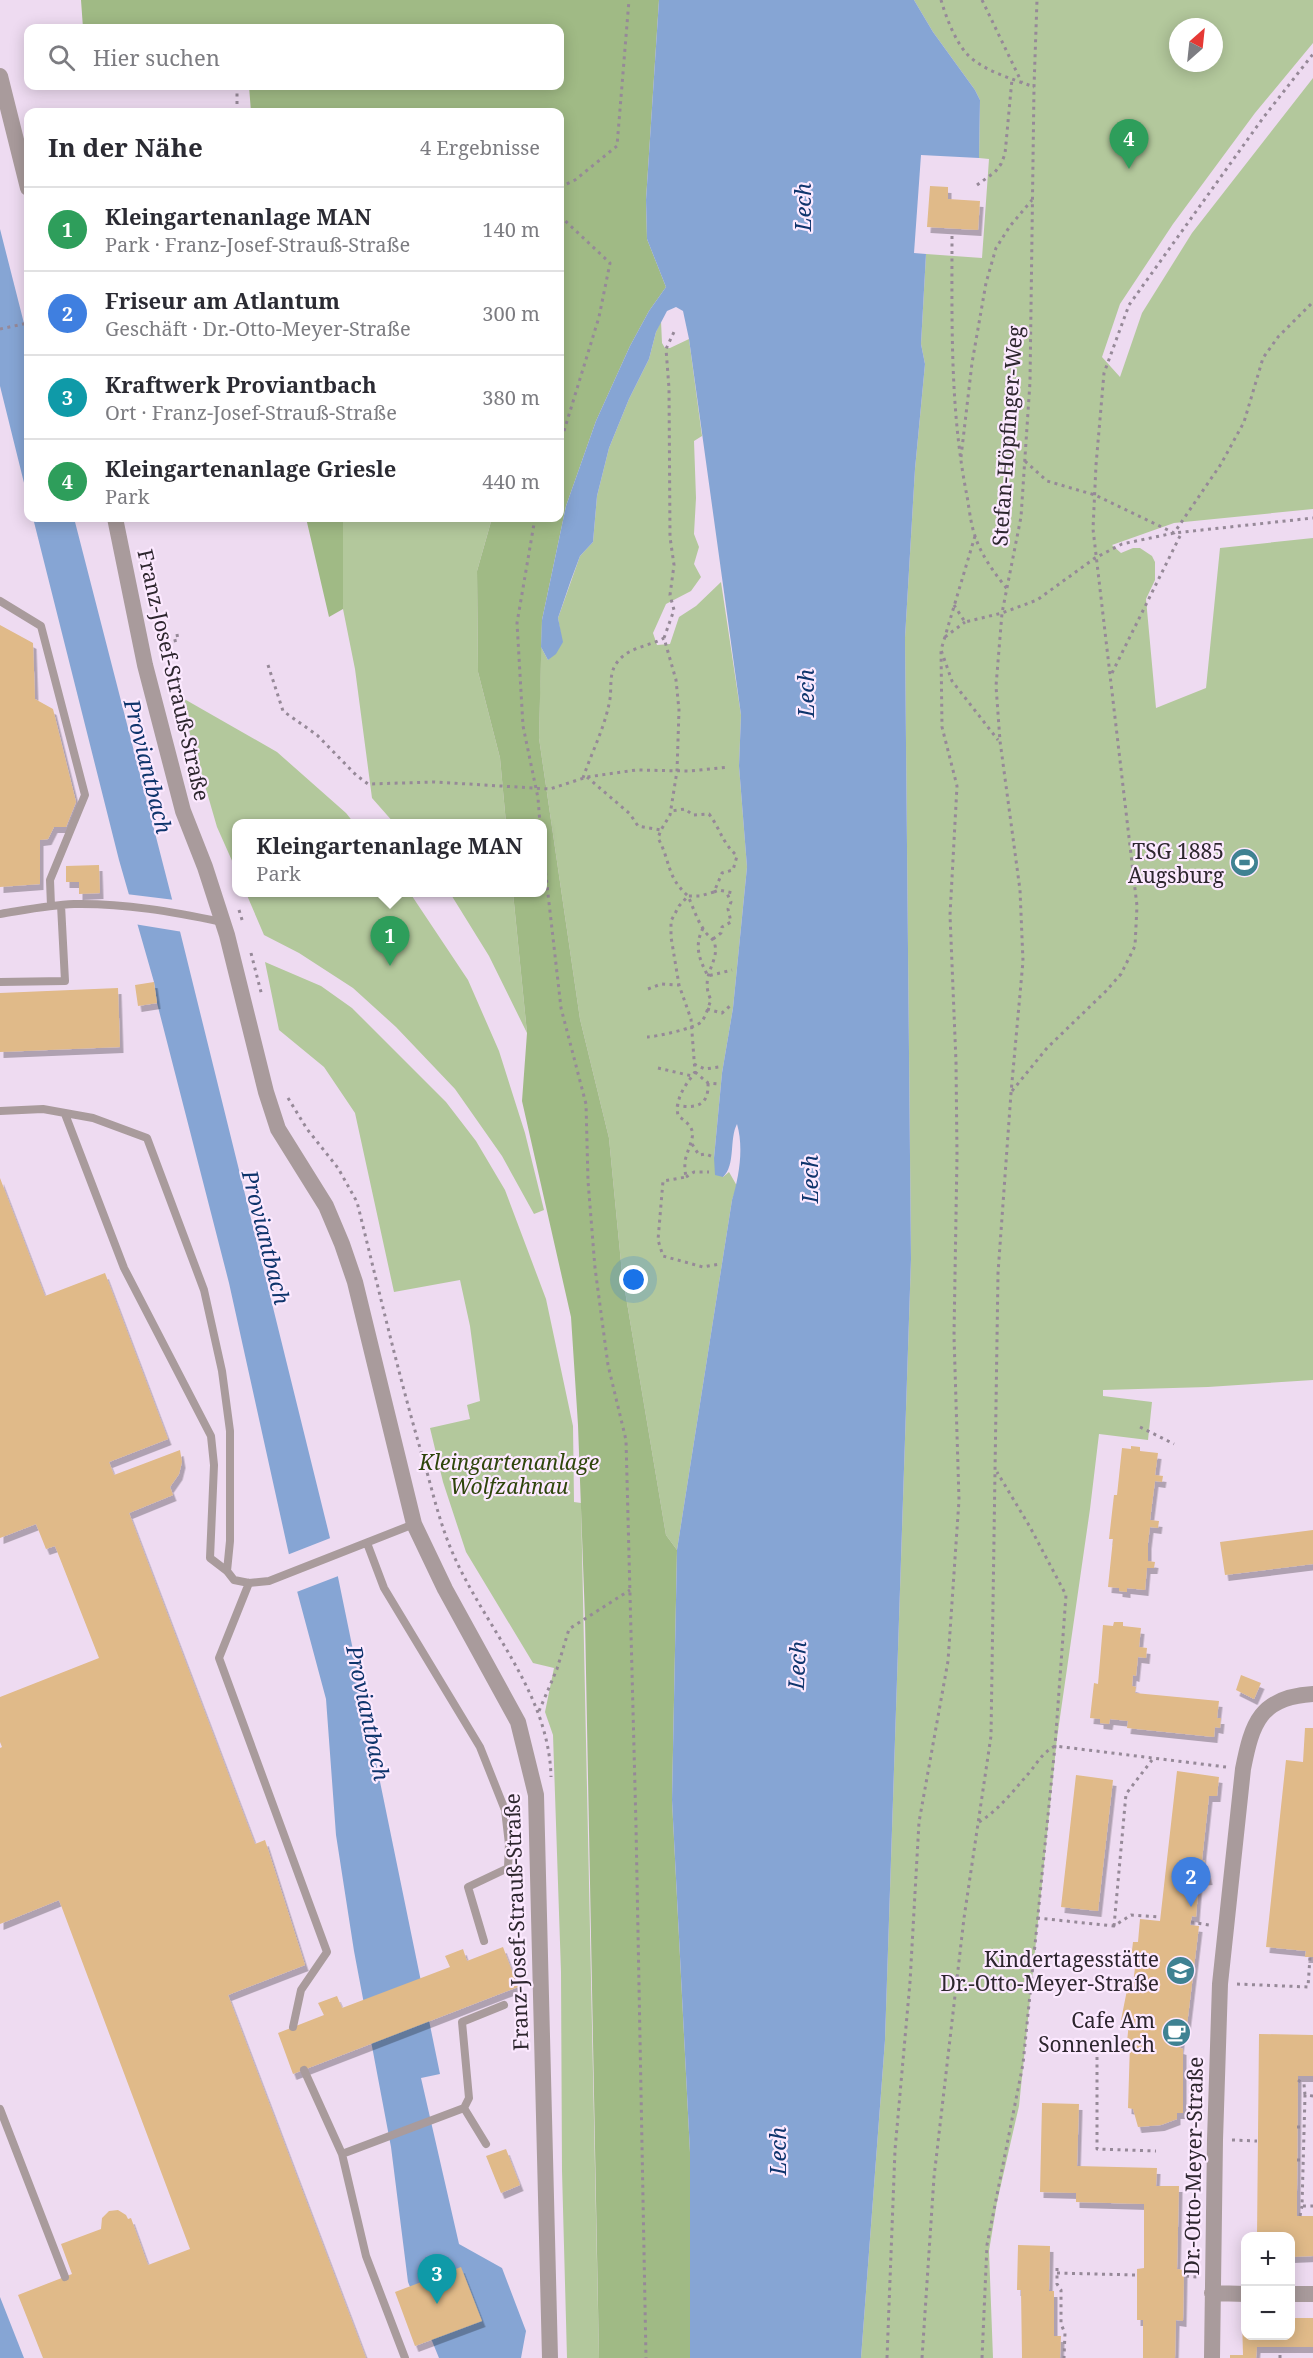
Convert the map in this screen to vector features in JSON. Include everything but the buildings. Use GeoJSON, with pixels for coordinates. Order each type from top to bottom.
{"type":"FeatureCollection","features":[{"type":"Feature","properties":{"kind":"street"},"geometry":{"type":"LineString","coordinates":[[0,76],[24,172]]}},
{"type":"Feature","properties":{"kind":"street","name":"Franz-Josef-Strauß-Straße"},"geometry":{"type":"LineString","coordinates":[[116,522],[145,665],[183,810],[223,922],[266,1092],[278,1129],[326,1206],[355,1282],[414,1524],[518,1722],[536,1795],[550,2358]]}},
{"type":"Feature","properties":{"kind":"street","name":"Dr.-Otto-Meyer-Straße"},"geometry":{"type":"LineString","coordinates":[[1212,2358],[1220,1984],[1243,1769],[1249,1736],[1260,1716],[1275,1703],[1292,1695],[1313,1694]]}},
{"type":"Feature","properties":{"kind":"street"},"geometry":{"type":"LineString","coordinates":[[1212,2294],[1241,2294]]}},
{"type":"Feature","properties":{"kind":"street"},"geometry":{"type":"LineString","coordinates":[[1295,2294],[1313,2294]]}},
{"type":"Feature","properties":{"kind":"lane"},"geometry":{"type":"LineString","coordinates":[[0,601],[41,626],[86,795],[50,880],[51,906]]}},
{"type":"Feature","properties":{"kind":"lane"},"geometry":{"type":"LineString","coordinates":[[0,982],[65,981],[61,905]]}},
{"type":"Feature","properties":{"kind":"lane"},"geometry":{"type":"LineString","coordinates":[[0,914],[61,905],[110,905],[223,922]]}},
{"type":"Feature","properties":{"kind":"lane"},"geometry":{"type":"LineString","coordinates":[[0,1111],[42,1109],[93,1118],[147,1138],[204,1290],[222,1371],[230,1431],[231,1540],[227,1571]]}},
{"type":"Feature","properties":{"kind":"lane"},"geometry":{"type":"LineString","coordinates":[[65,1114],[124,1268],[211,1436],[214,1465],[210,1558],[227,1571],[234,1580],[249,1583],[269,1581],[414,1524]]}},
{"type":"Feature","properties":{"kind":"lane"},"geometry":{"type":"LineString","coordinates":[[367,1543],[384,1588],[480,1748],[505,1810],[509,1844],[508,1868],[468,1887],[484,1941]]}},
{"type":"Feature","properties":{"kind":"lane"},"geometry":{"type":"LineString","coordinates":[[249,1583],[219,1658],[327,1952],[301,1990],[293,2027]]}},
{"type":"Feature","properties":{"kind":"lane"},"geometry":{"type":"LineString","coordinates":[[342,2154],[371,2145],[464,2108],[469,2098],[462,2022],[504,2005]]}},
{"type":"Feature","properties":{"kind":"lane"},"geometry":{"type":"LineString","coordinates":[[304,2070],[342,2154],[366,2256],[405,2358]]}},
{"type":"Feature","properties":{"kind":"lane"},"geometry":{"type":"LineString","coordinates":[[464,2108],[486,2144]]}},
{"type":"Feature","properties":{"kind":"lane"},"geometry":{"type":"LineString","coordinates":[[0,2109],[65,2277]]}},
{"type":"Feature","properties":{"kind":"path"},"geometry":{"type":"LineString","coordinates":[[564,185],[575,180],[617,146],[629,0]]}},
{"type":"Feature","properties":{"kind":"path"},"geometry":{"type":"LineString","coordinates":[[941,0],[956,36],[967,54],[979,64],[1034,87]]}},
{"type":"Feature","properties":{"kind":"path"},"geometry":{"type":"LineString","coordinates":[[982,0],[1022,82]]}},
{"type":"Feature","properties":{"kind":"path","name":"Stefan-Höpfinger-Weg"},"geometry":{"type":"LineString","coordinates":[[922,2358],[934,2177],[964,1918],[991,1736],[999,1273],[1011,1093],[1023,961],[1020,890],[1000,741],[996,686],[1002,613],[1021,517],[1030,382],[1037,0]]}},
{"type":"Feature","properties":{"kind":"path"},"geometry":{"type":"LineString","coordinates":[[1011,1093],[1047,1048],[1107,991],[1121,974],[1135,946],[1137,906],[1093,529],[1104,373],[1129,305],[1263,117],[1313,54]]}},
{"type":"Feature","properties":{"kind":"path"},"geometry":{"type":"LineString","coordinates":[[977,185],[1001,164],[1005,154],[1012,79]]}},
{"type":"Feature","properties":{"kind":"path"},"geometry":{"type":"LineString","coordinates":[[237,90],[237,108]]}},
{"type":"Feature","properties":{"kind":"path"},"geometry":{"type":"LineString","coordinates":[[961,463],[972,363],[986,283],[996,248],[1010,226],[1033,199]]}},
{"type":"Feature","properties":{"kind":"path"},"geometry":{"type":"LineString","coordinates":[[564,220],[610,263],[599,317],[564,431]]}},
{"type":"Feature","properties":{"kind":"path"},"geometry":{"type":"LineString","coordinates":[[952,236],[952,370],[961,463],[975,536],[993,571],[1008,590]]}},
{"type":"Feature","properties":{"kind":"path"},"geometry":{"type":"LineString","coordinates":[[1174,533],[1221,464],[1244,422],[1263,358],[1278,337],[1313,302]]}},
{"type":"Feature","properties":{"kind":"path"},"geometry":{"type":"LineString","coordinates":[[0,329],[24,323]]}},
{"type":"Feature","properties":{"kind":"path"},"geometry":{"type":"LineString","coordinates":[[647,1037],[657,1037],[665,1033],[672,1034],[701,1023],[711,1000],[707,993],[708,976],[716,947],[713,939],[703,928],[688,896],[675,884],[669,871],[666,852],[658,838],[671,811],[677,771],[679,710],[675,680],[664,638],[675,610],[670,595],[674,565],[670,537],[669,388],[666,349],[674,332]]}},
{"type":"Feature","properties":{"kind":"path"},"geometry":{"type":"LineString","coordinates":[[1024,461],[1047,481],[1095,495],[1174,533]]}},
{"type":"Feature","properties":{"kind":"path"},"geometry":{"type":"LineString","coordinates":[[944,637],[965,622],[1002,613],[1037,600],[1095,558],[1122,544],[1174,533],[1313,518]]}},
{"type":"Feature","properties":{"kind":"path"},"geometry":{"type":"LineString","coordinates":[[534,522],[517,623],[523,726],[536,788],[539,819]]}},
{"type":"Feature","properties":{"kind":"path"},"geometry":{"type":"LineString","coordinates":[[1111,674],[1182,532]]}},
{"type":"Feature","properties":{"kind":"path"},"geometry":{"type":"LineString","coordinates":[[887,2358],[895,2150],[910,1982],[920,1822],[948,1661],[959,1500],[954,1336],[956,1086],[950,915],[957,786],[942,727],[941,650],[975,536]]}},
{"type":"Feature","properties":{"kind":"path"},"geometry":{"type":"LineString","coordinates":[[954,605],[965,622]]}},
{"type":"Feature","properties":{"kind":"path"},"geometry":{"type":"LineString","coordinates":[[158,644],[178,640],[177,634]]}},
{"type":"Feature","properties":{"kind":"path"},"geometry":{"type":"LineString","coordinates":[[585,778],[610,703],[611,673],[619,659],[634,649],[653,644],[664,638]]}},
{"type":"Feature","properties":{"kind":"path"},"geometry":{"type":"LineString","coordinates":[[941,650],[952,681],[1000,741]]}},
{"type":"Feature","properties":{"kind":"path"},"geometry":{"type":"LineString","coordinates":[[268,665],[283,711],[317,735],[356,775],[368,784],[435,782],[550,789],[585,778],[636,770],[677,771],[729,767]]}},
{"type":"Feature","properties":{"kind":"path"},"geometry":{"type":"LineString","coordinates":[[585,778],[630,814],[638,826],[662,830]]}},
{"type":"Feature","properties":{"kind":"path"},"geometry":{"type":"LineString","coordinates":[[671,811],[685,809],[693,815],[709,814],[717,824],[724,845],[737,856],[733,870],[722,873],[714,892]]}},
{"type":"Feature","properties":{"kind":"path"},"geometry":{"type":"LineString","coordinates":[[547,885],[561,1008],[586,1104],[588,1181],[595,1268],[608,1365],[626,1440],[646,2358]]}},
{"type":"Feature","properties":{"kind":"path"},"geometry":{"type":"LineString","coordinates":[[686,1177],[685,1159],[692,1144],[693,1130],[688,1122],[678,1116],[676,1105],[684,1086],[694,1074],[692,1028],[679,986],[671,937],[671,921],[679,906],[688,896],[700,896],[719,890],[734,892]]}},
{"type":"Feature","properties":{"kind":"path"},"geometry":{"type":"LineString","coordinates":[[713,939],[721,933],[722,927],[731,922],[728,909],[731,902],[726,891]]}},
{"type":"Feature","properties":{"kind":"path"},"geometry":{"type":"LineString","coordinates":[[703,928],[698,938],[698,957],[708,976]]}},
{"type":"Feature","properties":{"kind":"path"},"geometry":{"type":"LineString","coordinates":[[708,976],[732,970]]}},
{"type":"Feature","properties":{"kind":"path"},"geometry":{"type":"LineString","coordinates":[[648,989],[661,984],[679,986]]}},
{"type":"Feature","properties":{"kind":"path"},"geometry":{"type":"LineString","coordinates":[[707,1009],[722,1013],[730,1006]]}},
{"type":"Feature","properties":{"kind":"path"},"geometry":{"type":"LineString","coordinates":[[694,1064],[705,1069],[719,1067]]}},
{"type":"Feature","properties":{"kind":"path"},"geometry":{"type":"LineString","coordinates":[[658,1068],[694,1074],[708,1083],[719,1084]]}},
{"type":"Feature","properties":{"kind":"path"},"geometry":{"type":"LineString","coordinates":[[676,1105],[692,1108],[703,1103],[708,1093],[708,1083]]}},
{"type":"Feature","properties":{"kind":"path","name":"Franz-Josef-Strauß-Straße"},"geometry":{"type":"LineString","coordinates":[[286,1095],[307,1129],[338,1168],[357,1202],[414,1428],[447,1540],[539,1711],[551,1764],[551,1787]]}},
{"type":"Feature","properties":{"kind":"path"},"geometry":{"type":"LineString","coordinates":[[692,1144],[699,1155],[706,1154],[713,1157]]}},
{"type":"Feature","properties":{"kind":"path"},"geometry":{"type":"LineString","coordinates":[[709,1172],[694,1172],[686,1177],[663,1181],[658,1240],[663,1256],[703,1267],[720,1264]]}},
{"type":"Feature","properties":{"kind":"path"},"geometry":{"type":"LineString","coordinates":[[1140,1427],[1174,1444]]}},
{"type":"Feature","properties":{"kind":"path"},"geometry":{"type":"LineString","coordinates":[[982,2358],[987,2245],[1023,2064],[1055,1746],[1066,1595],[1030,1527],[996,1470]]}},
{"type":"Feature","properties":{"kind":"path"},"geometry":{"type":"LineString","coordinates":[[539,1711],[557,1669],[569,1629],[630,1590]]}},
{"type":"Feature","properties":{"kind":"path"},"geometry":{"type":"LineString","coordinates":[[979,1822],[990,1815],[1030,1771],[1043,1753],[1055,1746],[1152,1760],[1243,1769]]}},
{"type":"Feature","properties":{"kind":"path"},"geometry":{"type":"LineString","coordinates":[[1114,1926],[1126,1794],[1152,1760]]}},
{"type":"Feature","properties":{"kind":"path"},"geometry":{"type":"LineString","coordinates":[[1037,1918],[1114,1926],[1131,1915],[1160,1917]]}},
{"type":"Feature","properties":{"kind":"path"},"geometry":{"type":"LineString","coordinates":[[1220,1984],[1308,1987],[1310,1957]]}},
{"type":"Feature","properties":{"kind":"path"},"geometry":{"type":"LineString","coordinates":[[1097,2057],[1097,2149],[1156,2151]]}},
{"type":"Feature","properties":{"kind":"path"},"geometry":{"type":"LineString","coordinates":[[1298,2080],[1304,2084],[1305,2096],[1300,2216]]}},
{"type":"Feature","properties":{"kind":"path"},"geometry":{"type":"LineString","coordinates":[[1305,2096],[1313,2096]]}},
{"type":"Feature","properties":{"kind":"path"},"geometry":{"type":"LineString","coordinates":[[1298,2127],[1304,2127]]}},
{"type":"Feature","properties":{"kind":"path"},"geometry":{"type":"LineString","coordinates":[[1215,2140],[1257,2141]]}},
{"type":"Feature","properties":{"kind":"path"},"geometry":{"type":"LineString","coordinates":[[1297,2142],[1304,2142]]}},
{"type":"Feature","properties":{"kind":"path"},"geometry":{"type":"LineString","coordinates":[[1297,2160],[1304,2160]]}},
{"type":"Feature","properties":{"kind":"path"},"geometry":{"type":"LineString","coordinates":[[1302,2206],[1313,2206]]}},
{"type":"Feature","properties":{"kind":"path"},"geometry":{"type":"LineString","coordinates":[[1064,2358],[1065,2333],[1061,2324],[1061,2290],[1057,2284],[1057,2270],[1135,2275]]}},
{"type":"Feature","properties":{"kind":"green space"},"geometry":{"type":"Polygon","coordinates":[[[81,0],[659,0],[646,200],[647,239],[666,287],[649,311],[630,346],[596,421],[564,516],[564,108],[251,108],[249,90],[564,90],[564,24],[83,24],[81,0]]]}},
{"type":"Feature","properties":{"kind":"green space"},"geometry":{"type":"Polygon","coordinates":[[[914,0],[1313,0],[1313,43],[1255,113],[1173,224],[1120,304],[1102,357],[1120,377],[1142,313],[1192,233],[1313,78],[1313,509],[1174,523],[1112,545],[1121,553],[1140,548],[1152,556],[1155,562],[1155,580],[1146,599],[1156,708],[1206,688],[1220,548],[1313,538],[1313,1380],[1208,1387],[1103,1390],[1103,1396],[1152,1402],[1148,1440],[1099,1434],[1057,1738],[1019,2106],[997,2202],[989,2251],[993,2358],[861,2358],[885,2040],[911,1259],[905,638],[915,469],[925,364],[921,344],[926,254],[982,258],[989,159],[979,158],[980,100],[933,32],[914,0]]]}},
{"type":"Feature","properties":{"kind":"green space"},"geometry":{"type":"Polygon","coordinates":[[[661,321],[662,343],[665,348],[689,339],[702,436],[694,441],[696,498],[694,534],[699,547],[694,564],[701,577],[691,591],[666,604],[653,633],[657,645],[670,644],[679,617],[696,606],[721,582],[741,715],[739,766],[747,867],[733,1008],[722,1073],[714,1158],[723,1177],[729,1172],[737,1186],[732,1200],[677,1550],[666,1535],[622,1273],[609,1138],[580,1019],[539,738],[541,647],[548,660],[562,642],[558,618],[580,556],[593,542],[597,496],[609,448],[629,399],[649,359],[661,321]]]}},
{"type":"Feature","properties":{"kind":"green space"},"geometry":{"type":"Polygon","coordinates":[[[307,522],[343,522],[343,609],[329,617],[307,522]]]}},
{"type":"Feature","properties":{"kind":"green space"},"geometry":{"type":"Polygon","coordinates":[[[343,522],[491,522],[477,571],[478,672],[500,758],[506,819],[390,819],[372,798],[355,669],[343,609],[343,522]]]}},
{"type":"Feature","properties":{"kind":"green space"},"geometry":{"type":"Polygon","coordinates":[[[491,522],[563,522],[542,620],[539,738],[580,1019],[609,1138],[622,1273],[666,1535],[677,1550],[672,1800],[690,2152],[690,2358],[599,2358],[585,1619],[578,1425],[571,1317],[522,1101],[527,1033],[513,897],[547,897],[547,819],[506,819],[500,758],[478,672],[477,571],[491,522]]]}},
{"type":"Feature","properties":{"kind":"green space"},"geometry":{"type":"Polygon","coordinates":[[[179,696],[277,752],[351,819],[232,819],[232,861],[217,827],[179,696]]]}},
{"type":"Feature","properties":{"kind":"green space"},"geometry":{"type":"Polygon","coordinates":[[[248,897],[413,897],[468,980],[499,1051],[525,1133],[544,1210],[534,1214],[502,1156],[455,1089],[396,1027],[353,988],[299,953],[264,935],[248,897]]]}},
{"type":"Feature","properties":{"kind":"green space"},"geometry":{"type":"Polygon","coordinates":[[[452,897],[513,897],[527,1033],[489,956],[452,897]]]}},
{"type":"Feature","properties":{"kind":"green space","name":"Kleingartenanlage Wolfzahnau"},"geometry":{"type":"Polygon","coordinates":[[[265,962],[321,986],[352,1008],[446,1102],[476,1141],[505,1190],[546,1299],[573,1426],[574,1502],[581,1503],[599,2358],[567,2358],[562,2171],[561,1972],[553,1735],[545,1712],[554,1668],[533,1663],[466,1552],[443,1482],[430,1428],[470,1419],[467,1405],[480,1401],[470,1326],[460,1280],[394,1292],[355,1113],[324,1067],[279,1030],[265,962]]]}},
{"type":"Feature","properties":{"kind":"water","name":"Lech"},"geometry":{"type":"Polygon","coordinates":[[[659,0],[914,0],[980,100],[979,158],[921,155],[914,253],[926,254],[921,344],[925,364],[915,469],[905,638],[911,1259],[885,2040],[861,2358],[690,2358],[690,2152],[672,1800],[677,1550],[732,1200],[740,1162],[737,1124],[733,1137],[730,1166],[723,1177],[715,1175],[714,1158],[722,1073],[733,1008],[747,867],[739,766],[741,715],[689,339],[683,311],[676,307],[667,311],[656,332],[649,359],[629,399],[609,448],[597,496],[593,542],[580,556],[558,618],[563,642],[556,654],[548,660],[541,647],[542,620],[566,506],[596,421],[630,346],[649,311],[666,287],[647,239],[646,200],[659,0]]]}},
{"type":"Feature","properties":{"kind":"water"},"geometry":{"type":"Polygon","coordinates":[[[0,229],[24,323],[24,483],[0,386],[0,229]]]}},
{"type":"Feature","properties":{"kind":"water"},"geometry":{"type":"Polygon","coordinates":[[[34,522],[75,522],[173,903],[330,1538],[440,2074],[421,2078],[459,2244],[502,2268],[526,2331],[521,2358],[439,2358],[408,2282],[391,2147],[354,1951],[336,1835],[326,1699],[297,1591],[229,1283],[157,1003],[154,982],[119,860],[34,522]]]}},
{"type":"Feature","properties":{"kind":"water"},"geometry":{"type":"Polygon","coordinates":[[[0,2297],[24,2358],[0,2358],[0,2297]]]}},
{"type":"Feature","properties":{"kind":"pier"},"geometry":{"type":"Polygon","coordinates":[[[126,894],[175,900],[183,932],[134,924],[126,894]]]}},
{"type":"Feature","properties":{"kind":"pier"},"geometry":{"type":"Polygon","coordinates":[[[333,1537],[341,1575],[294,1593],[287,1555],[333,1537]]]}},
{"type":"Feature","properties":{"kind":"place","name":"Kleingartenanlage Griesle"},"geometry":{"type":"Point","coordinates":[1129,169]}},
{"type":"Feature","properties":{"kind":"place","name":"TSG 1885 Augsburg"},"geometry":{"type":"Point","coordinates":[1245,863]}},
{"type":"Feature","properties":{"kind":"place","name":"Kleingartenanlage MAN"},"geometry":{"type":"Point","coordinates":[390,966]}},
{"type":"Feature","properties":{"kind":"place","name":"Friseur am Atlantum"},"geometry":{"type":"Point","coordinates":[1191,1907]}},
{"type":"Feature","properties":{"kind":"place","name":"Kindertagesstätte Dr.-Otto-Meyer-Straße"},"geometry":{"type":"Point","coordinates":[1180,1971]}},
{"type":"Feature","properties":{"kind":"place","name":"Cafe Am Sonnenlech"},"geometry":{"type":"Point","coordinates":[1176,2032]}},
{"type":"Feature","properties":{"kind":"place","name":"Kraftwerk Proviantbach"},"geometry":{"type":"Point","coordinates":[437,2304]}},
{"type":"Feature","properties":{"kind":"water label","name":"Proviantbach"},"geometry":{"type":"Point","coordinates":[149,766]}},
{"type":"Feature","properties":{"kind":"water label","name":"Proviantbach"},"geometry":{"type":"Point","coordinates":[267,1237]}},
{"type":"Feature","properties":{"kind":"water label","name":"Proviantbach"},"geometry":{"type":"Point","coordinates":[369,1713]}}]}
